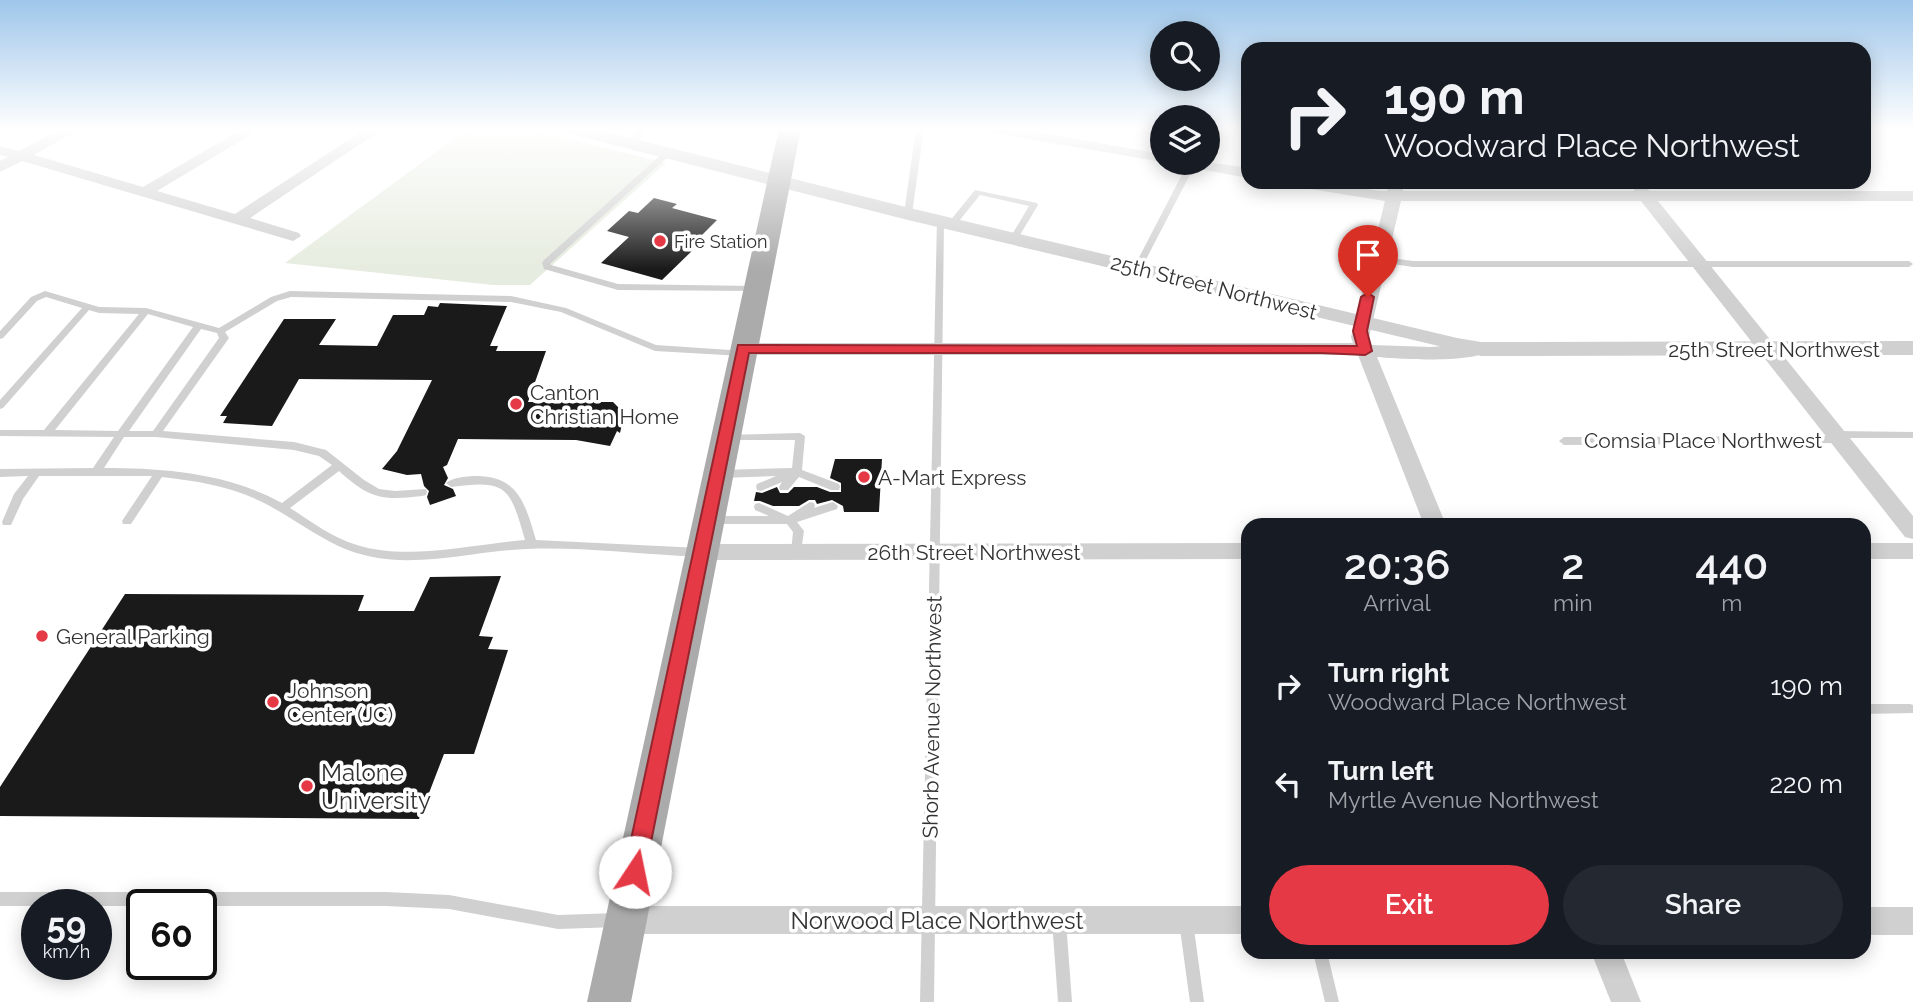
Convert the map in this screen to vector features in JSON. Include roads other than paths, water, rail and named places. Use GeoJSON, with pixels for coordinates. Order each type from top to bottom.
{"type":"FeatureCollection","features":[{"type":"Feature","properties":{"kind":"main road"},"geometry":{"type":"LineString","coordinates":[[609,1002],[779,175]]}},
{"type":"Feature","properties":{"kind":"street"},"geometry":{"type":"LineString","coordinates":[[85,175],[293,236]]}},
{"type":"Feature","properties":{"kind":"street"},"geometry":{"type":"LineString","coordinates":[[145,192],[175,175]]}},
{"type":"Feature","properties":{"kind":"street"},"geometry":{"type":"LineString","coordinates":[[237,219],[305,175]]}},
{"type":"Feature","properties":{"kind":"street","name":"25th Street Northwest"},"geometry":{"type":"LineString","coordinates":[[753,175],[1362,323],[1481,349],[1913,348]]}},
{"type":"Feature","properties":{"kind":"street"},"geometry":{"type":"LineString","coordinates":[[1432,518],[1360,337],[1395,189],[1640,189],[1913,196]]}},
{"type":"Feature","properties":{"kind":"street"},"geometry":{"type":"LineString","coordinates":[[1640,189],[1913,531]]}},
{"type":"Feature","properties":{"kind":"street"},"geometry":{"type":"LineString","coordinates":[[743,351],[1321,348],[1381,353],[1481,349]]}},
{"type":"Feature","properties":{"kind":"street","name":"26th Street Northwest"},"geometry":{"type":"LineString","coordinates":[[701,552],[1241,551]]}},
{"type":"Feature","properties":{"kind":"street"},"geometry":{"type":"LineString","coordinates":[[1871,551],[1913,551]]}},
{"type":"Feature","properties":{"kind":"street","name":"Norwood Place Northwest"},"geometry":{"type":"LineString","coordinates":[[626,920],[1241,920]]}},
{"type":"Feature","properties":{"kind":"street"},"geometry":{"type":"LineString","coordinates":[[1871,921],[1913,921]]}},
{"type":"Feature","properties":{"kind":"street"},"geometry":{"type":"LineString","coordinates":[[1609,959],[1626,1002]]}},
{"type":"Feature","properties":{"kind":"lane"},"geometry":{"type":"LineString","coordinates":[[644,175],[546,263],[547,267],[618,287],[755,289]]}},
{"type":"Feature","properties":{"kind":"lane"},"geometry":{"type":"LineString","coordinates":[[908,214],[913,175]]}},
{"type":"Feature","properties":{"kind":"lane"},"geometry":{"type":"LineString","coordinates":[[1137,269],[1185,175]]}},
{"type":"Feature","properties":{"kind":"lane"},"geometry":{"type":"LineString","coordinates":[[946,223],[978,192],[1034,205],[1014,238]]}},
{"type":"Feature","properties":{"kind":"lane","name":"Shorb Avenue Northwest"},"geometry":{"type":"LineString","coordinates":[[927,1002],[938,349],[946,223]]}},
{"type":"Feature","properties":{"kind":"lane"},"geometry":{"type":"LineString","coordinates":[[1377,259],[1413,264],[1909,264]]}},
{"type":"Feature","properties":{"kind":"lane"},"geometry":{"type":"LineString","coordinates":[[0,336],[34,299],[45,294],[99,310],[146,311],[220,331],[224,338],[156,434]]}},
{"type":"Feature","properties":{"kind":"lane"},"geometry":{"type":"LineString","coordinates":[[220,331],[274,299],[290,294],[511,299],[563,310],[655,348],[743,351]]}},
{"type":"Feature","properties":{"kind":"lane"},"geometry":{"type":"LineString","coordinates":[[0,406],[87,307]]}},
{"type":"Feature","properties":{"kind":"lane"},"geometry":{"type":"LineString","coordinates":[[46,434],[146,311]]}},
{"type":"Feature","properties":{"kind":"lane"},"geometry":{"type":"LineString","coordinates":[[95,473],[200,325]]}},
{"type":"Feature","properties":{"kind":"lane"},"geometry":{"type":"LineString","coordinates":[[0,433],[156,434],[294,446],[322,453],[365,489],[379,495],[422,492]]}},
{"type":"Feature","properties":{"kind":"lane","name":"Comsia Place Northwest"},"geometry":{"type":"LineString","coordinates":[[1564,441],[1913,435]]}},
{"type":"Feature","properties":{"kind":"lane"},"geometry":{"type":"LineString","coordinates":[[725,437],[800,436],[797,472],[784,487]]}},
{"type":"Feature","properties":{"kind":"lane"},"geometry":{"type":"LineString","coordinates":[[282,509],[339,465]]}},
{"type":"Feature","properties":{"kind":"lane"},"geometry":{"type":"LineString","coordinates":[[761,487],[797,472]]}},
{"type":"Feature","properties":{"kind":"lane"},"geometry":{"type":"LineString","coordinates":[[797,472],[812,487]]}},
{"type":"Feature","properties":{"kind":"lane"},"geometry":{"type":"LineString","coordinates":[[717,474],[797,472],[835,487]]}},
{"type":"Feature","properties":{"kind":"lane"},"geometry":{"type":"LineString","coordinates":[[0,473],[160,473],[222,483],[250,492],[347,547],[372,553],[406,555],[532,544],[701,552]]}},
{"type":"Feature","properties":{"kind":"lane"},"geometry":{"type":"LineString","coordinates":[[7,522],[36,473]]}},
{"type":"Feature","properties":{"kind":"lane"},"geometry":{"type":"LineString","coordinates":[[127,521],[160,473]]}},
{"type":"Feature","properties":{"kind":"lane"},"geometry":{"type":"LineString","coordinates":[[452,483],[482,477],[498,481],[510,489],[519,503],[532,544]]}},
{"type":"Feature","properties":{"kind":"lane"},"geometry":{"type":"LineString","coordinates":[[783,506],[799,531],[796,552]]}},
{"type":"Feature","properties":{"kind":"lane"},"geometry":{"type":"LineString","coordinates":[[790,520],[810,506]]}},
{"type":"Feature","properties":{"kind":"lane"},"geometry":{"type":"LineString","coordinates":[[707,520],[790,520],[833,506]]}},
{"type":"Feature","properties":{"kind":"lane"},"geometry":{"type":"LineString","coordinates":[[759,507],[790,520]]}},
{"type":"Feature","properties":{"kind":"lane"},"geometry":{"type":"LineString","coordinates":[[1871,709],[1910,709]]}},
{"type":"Feature","properties":{"kind":"lane"},"geometry":{"type":"LineString","coordinates":[[0,899],[386,899],[449,902],[558,922],[626,920]]}},
{"type":"Feature","properties":{"kind":"lane"},"geometry":{"type":"LineString","coordinates":[[1059,920],[1065,1002]]}},
{"type":"Feature","properties":{"kind":"lane"},"geometry":{"type":"LineString","coordinates":[[1185,920],[1197,1002]]}},
{"type":"Feature","properties":{"kind":"lane"},"geometry":{"type":"LineString","coordinates":[[1322,959],[1332,1002]]}},
{"type":"Feature","properties":{"kind":"place","name":"Fire Station"},"geometry":{"type":"Point","coordinates":[660,241]}},
{"type":"Feature","properties":{"kind":"place","name":"Canton Christian Home"},"geometry":{"type":"Point","coordinates":[516,404]}},
{"type":"Feature","properties":{"kind":"place","name":"A-Mart Express"},"geometry":{"type":"Point","coordinates":[864,477]}},
{"type":"Feature","properties":{"kind":"place","name":"General Parking"},"geometry":{"type":"Point","coordinates":[42,636]}},
{"type":"Feature","properties":{"kind":"place","name":"Johnson Center (JC)"},"geometry":{"type":"Point","coordinates":[273,702]}},
{"type":"Feature","properties":{"kind":"place","name":"Malone University"},"geometry":{"type":"Point","coordinates":[307,786]}}]}
